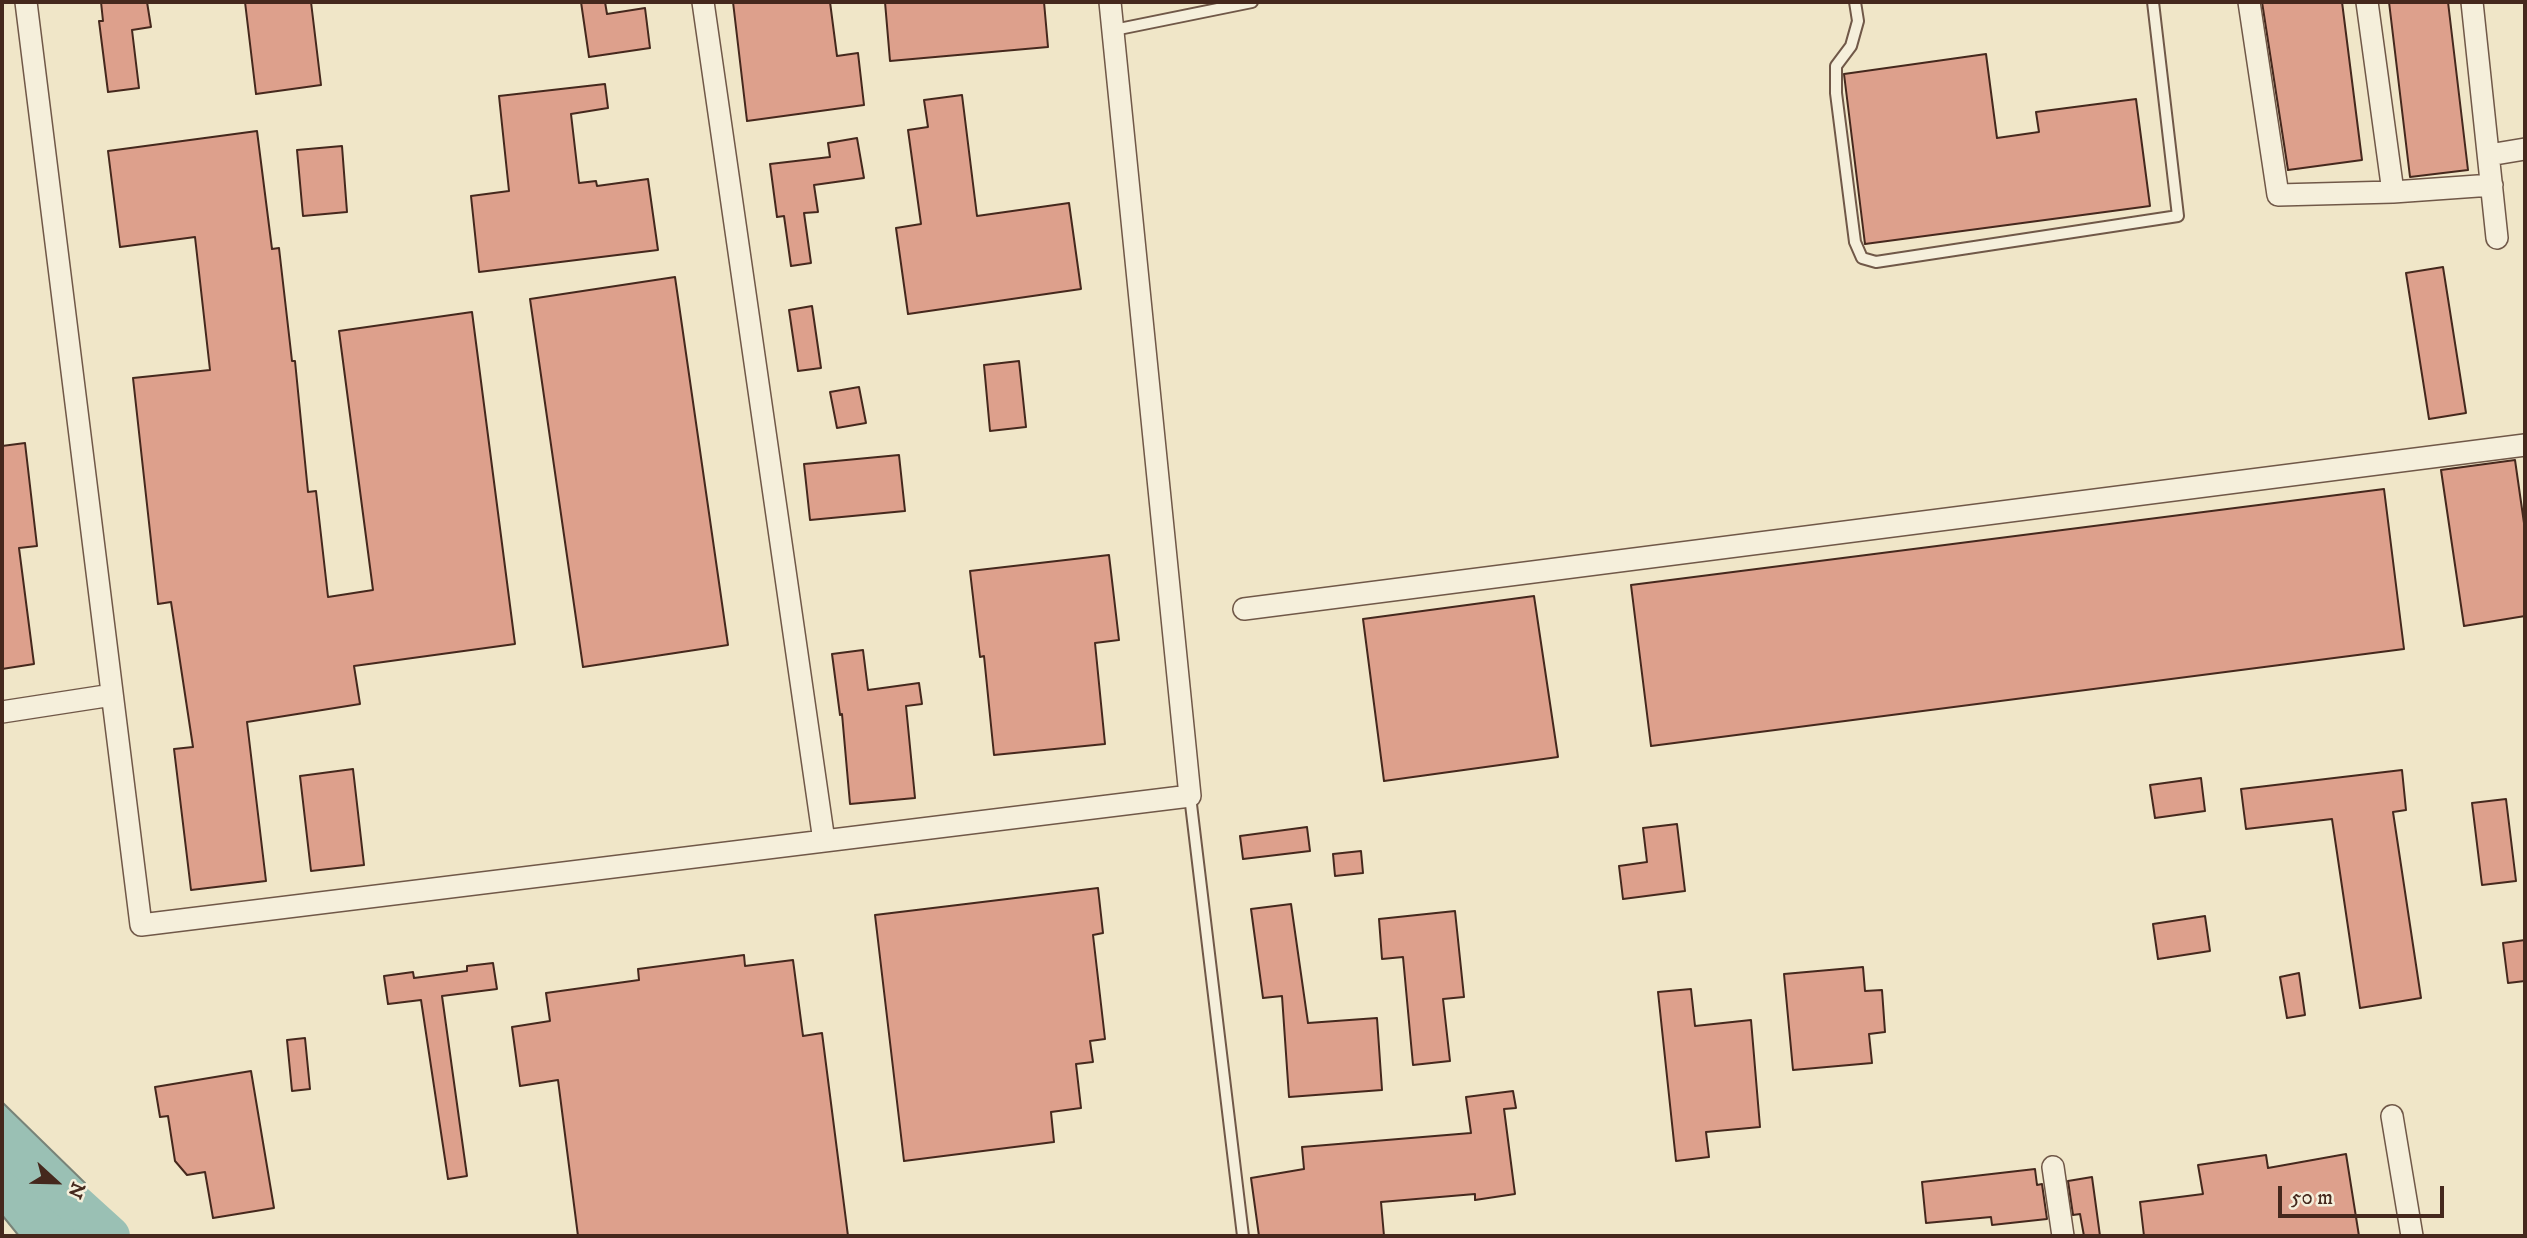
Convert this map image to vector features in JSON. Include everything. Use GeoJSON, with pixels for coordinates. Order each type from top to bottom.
{"type":"FeatureCollection","features":[{"type":"Feature","properties":{"kind":"street"},"geometry":{"type":"LineString","coordinates":[[26,2],[141,925],[1190,796],[1110,2]]}},
{"type":"Feature","properties":{"kind":"street"},"geometry":{"type":"LineString","coordinates":[[703,2],[824,841]]}},
{"type":"Feature","properties":{"kind":"street"},"geometry":{"type":"LineString","coordinates":[[2249,2],[2278,195],[2393,192],[2492,185]]}},
{"type":"Feature","properties":{"kind":"street"},"geometry":{"type":"LineString","coordinates":[[2367,2],[2393,192]]}},
{"type":"Feature","properties":{"kind":"street"},"geometry":{"type":"LineString","coordinates":[[2472,2],[2497,238]]}},
{"type":"Feature","properties":{"kind":"street"},"geometry":{"type":"LineString","coordinates":[[2489,155],[2525,149]]}},
{"type":"Feature","properties":{"kind":"street"},"geometry":{"type":"LineString","coordinates":[[1244,609],[2525,445]]}},
{"type":"Feature","properties":{"kind":"street"},"geometry":{"type":"LineString","coordinates":[[2,712],[112,695]]}},
{"type":"Feature","properties":{"kind":"street"},"geometry":{"type":"LineString","coordinates":[[2392,1116],[2412,1236]]}},
{"type":"Feature","properties":{"kind":"street"},"geometry":{"type":"LineString","coordinates":[[2053,1167],[2063,1236]]}},
{"type":"Feature","properties":{"kind":"lane"},"geometry":{"type":"LineString","coordinates":[[1114,30],[1252,2]]}},
{"type":"Feature","properties":{"kind":"lane"},"geometry":{"type":"LineString","coordinates":[[1855,2],[1858,21],[1851,46],[1836,66],[1836,93],[1855,242],[1862,258],[1876,262],[2178,216],[2153,2]]}},
{"type":"Feature","properties":{"kind":"lane"},"geometry":{"type":"LineString","coordinates":[[1190,796],[1243,1236]]}},
{"type":"Feature","properties":{"kind":"water"},"geometry":{"type":"Polygon","coordinates":[[[2,1102],[85,1183],[89,1221],[100,1236],[19,1236],[2,1215],[2,1102]]]}},
{"type":"Feature","properties":{"kind":"building"},"geometry":{"type":"Polygon","coordinates":[[[101,2],[147,2],[151,27],[132,30],[139,88],[108,92],[99,21],[103,21],[101,2]]]}},
{"type":"Feature","properties":{"kind":"building"},"geometry":{"type":"Polygon","coordinates":[[[245,2],[311,2],[321,85],[256,94],[245,2]]]}},
{"type":"Feature","properties":{"kind":"building"},"geometry":{"type":"Polygon","coordinates":[[[581,2],[605,2],[607,14],[645,8],[650,48],[589,57],[581,2]]]}},
{"type":"Feature","properties":{"kind":"building"},"geometry":{"type":"Polygon","coordinates":[[[733,2],[830,2],[837,56],[858,53],[864,105],[747,121],[733,2]]]}},
{"type":"Feature","properties":{"kind":"building"},"geometry":{"type":"Polygon","coordinates":[[[885,2],[1044,2],[1048,47],[890,61],[885,2]]]}},
{"type":"Feature","properties":{"kind":"building"},"geometry":{"type":"Polygon","coordinates":[[[2262,2],[2342,2],[2362,160],[2288,170],[2262,2]]]}},
{"type":"Feature","properties":{"kind":"building"},"geometry":{"type":"Polygon","coordinates":[[[2389,2],[2448,2],[2468,170],[2410,177],[2389,2]]]}},
{"type":"Feature","properties":{"kind":"building"},"geometry":{"type":"Polygon","coordinates":[[[1986,54],[1997,138],[2039,132],[2036,112],[2136,99],[2150,206],[1865,244],[1844,74],[1986,54]]]}},
{"type":"Feature","properties":{"kind":"building"},"geometry":{"type":"Polygon","coordinates":[[[605,84],[608,108],[571,114],[579,183],[596,181],[597,186],[648,179],[658,250],[479,272],[471,196],[509,191],[499,96],[605,84]]]}},
{"type":"Feature","properties":{"kind":"building"},"geometry":{"type":"Polygon","coordinates":[[[962,95],[977,216],[1069,203],[1081,289],[908,314],[896,228],[921,224],[908,130],[928,127],[924,100],[962,95]]]}},
{"type":"Feature","properties":{"kind":"building"},"geometry":{"type":"Polygon","coordinates":[[[257,131],[272,249],[279,248],[292,361],[295,361],[308,492],[316,491],[328,597],[373,590],[339,331],[472,312],[515,644],[354,666],[360,704],[247,722],[266,881],[191,890],[174,749],[193,747],[171,602],[158,604],[133,378],[210,370],[195,237],[120,247],[108,151],[257,131]]]}},
{"type":"Feature","properties":{"kind":"building"},"geometry":{"type":"Polygon","coordinates":[[[857,138],[864,178],[814,185],[818,212],[804,213],[811,263],[791,266],[784,216],[777,217],[770,164],[830,157],[828,143],[857,138]]]}},
{"type":"Feature","properties":{"kind":"building"},"geometry":{"type":"Polygon","coordinates":[[[342,146],[347,212],[303,216],[297,150],[342,146]]]}},
{"type":"Feature","properties":{"kind":"building"},"geometry":{"type":"Polygon","coordinates":[[[2443,267],[2466,413],[2429,419],[2406,273],[2443,267]]]}},
{"type":"Feature","properties":{"kind":"building"},"geometry":{"type":"Polygon","coordinates":[[[675,277],[728,645],[583,667],[530,299],[675,277]]]}},
{"type":"Feature","properties":{"kind":"building"},"geometry":{"type":"Polygon","coordinates":[[[812,306],[821,368],[798,371],[789,310],[812,306]]]}},
{"type":"Feature","properties":{"kind":"building"},"geometry":{"type":"Polygon","coordinates":[[[1019,361],[1026,427],[990,431],[984,365],[1019,361]]]}},
{"type":"Feature","properties":{"kind":"building"},"geometry":{"type":"Polygon","coordinates":[[[859,387],[866,423],[837,428],[830,392],[859,387]]]}},
{"type":"Feature","properties":{"kind":"building"},"geometry":{"type":"Polygon","coordinates":[[[25,443],[37,546],[19,548],[34,664],[2,669],[2,446],[25,443]]]}},
{"type":"Feature","properties":{"kind":"building"},"geometry":{"type":"Polygon","coordinates":[[[899,455],[905,511],[810,520],[804,464],[899,455]]]}},
{"type":"Feature","properties":{"kind":"building"},"geometry":{"type":"Polygon","coordinates":[[[2515,460],[2525,530],[2525,616],[2464,626],[2441,470],[2515,460]]]}},
{"type":"Feature","properties":{"kind":"building"},"geometry":{"type":"Polygon","coordinates":[[[2384,489],[2404,649],[1651,746],[1631,585],[2384,489]]]}},
{"type":"Feature","properties":{"kind":"building"},"geometry":{"type":"Polygon","coordinates":[[[1109,555],[1119,640],[1095,643],[1105,744],[994,755],[984,656],[980,657],[970,571],[1109,555]]]}},
{"type":"Feature","properties":{"kind":"building"},"geometry":{"type":"Polygon","coordinates":[[[1534,596],[1558,757],[1384,781],[1363,619],[1534,596]]]}},
{"type":"Feature","properties":{"kind":"building"},"geometry":{"type":"Polygon","coordinates":[[[863,650],[868,690],[919,683],[922,704],[906,706],[915,798],[850,804],[842,714],[840,715],[832,654],[863,650]]]}},
{"type":"Feature","properties":{"kind":"building"},"geometry":{"type":"Polygon","coordinates":[[[353,769],[364,865],[311,871],[300,776],[353,769]]]}},
{"type":"Feature","properties":{"kind":"building"},"geometry":{"type":"Polygon","coordinates":[[[2402,770],[2406,810],[2393,812],[2421,998],[2360,1008],[2332,819],[2246,829],[2241,789],[2402,770]]]}},
{"type":"Feature","properties":{"kind":"building"},"geometry":{"type":"Polygon","coordinates":[[[2201,778],[2205,811],[2155,818],[2150,785],[2201,778]]]}},
{"type":"Feature","properties":{"kind":"building"},"geometry":{"type":"Polygon","coordinates":[[[2506,799],[2516,881],[2482,885],[2472,803],[2506,799]]]}},
{"type":"Feature","properties":{"kind":"building"},"geometry":{"type":"Polygon","coordinates":[[[1677,824],[1685,891],[1623,899],[1619,866],[1647,862],[1643,828],[1677,824]]]}},
{"type":"Feature","properties":{"kind":"building"},"geometry":{"type":"Polygon","coordinates":[[[1307,827],[1310,851],[1243,859],[1240,836],[1307,827]]]}},
{"type":"Feature","properties":{"kind":"building"},"geometry":{"type":"Polygon","coordinates":[[[1361,851],[1363,873],[1335,876],[1333,854],[1361,851]]]}},
{"type":"Feature","properties":{"kind":"building"},"geometry":{"type":"Polygon","coordinates":[[[1098,888],[1103,933],[1093,935],[1105,1039],[1090,1041],[1093,1062],[1076,1064],[1081,1108],[1051,1112],[1054,1142],[904,1161],[875,915],[1098,888]]]}},
{"type":"Feature","properties":{"kind":"building"},"geometry":{"type":"Polygon","coordinates":[[[1291,904],[1308,1023],[1377,1018],[1382,1090],[1289,1097],[1282,996],[1263,998],[1251,909],[1291,904]]]}},
{"type":"Feature","properties":{"kind":"building"},"geometry":{"type":"Polygon","coordinates":[[[1455,911],[1464,997],[1443,999],[1450,1061],[1413,1065],[1403,957],[1382,959],[1379,919],[1455,911]]]}},
{"type":"Feature","properties":{"kind":"building"},"geometry":{"type":"Polygon","coordinates":[[[2205,916],[2210,951],[2158,959],[2153,924],[2205,916]]]}},
{"type":"Feature","properties":{"kind":"building"},"geometry":{"type":"Polygon","coordinates":[[[2525,940],[2525,981],[2508,983],[2503,943],[2525,940]]]}},
{"type":"Feature","properties":{"kind":"building"},"geometry":{"type":"Polygon","coordinates":[[[744,955],[745,966],[793,960],[803,1036],[822,1033],[848,1236],[578,1236],[558,1080],[520,1086],[512,1027],[550,1021],[546,993],[639,980],[638,969],[744,955]]]}},
{"type":"Feature","properties":{"kind":"building"},"geometry":{"type":"Polygon","coordinates":[[[493,963],[497,989],[442,996],[467,1176],[448,1179],[421,1000],[388,1004],[384,976],[413,972],[414,978],[467,971],[467,966],[493,963]]]}},
{"type":"Feature","properties":{"kind":"building"},"geometry":{"type":"Polygon","coordinates":[[[1863,967],[1865,991],[1882,990],[1885,1032],[1869,1034],[1872,1063],[1793,1070],[1784,974],[1863,967]]]}},
{"type":"Feature","properties":{"kind":"building"},"geometry":{"type":"Polygon","coordinates":[[[2299,973],[2305,1015],[2287,1018],[2280,977],[2299,973]]]}},
{"type":"Feature","properties":{"kind":"building"},"geometry":{"type":"Polygon","coordinates":[[[1691,989],[1695,1026],[1751,1020],[1760,1127],[1706,1132],[1709,1157],[1676,1161],[1658,992],[1691,989]]]}},
{"type":"Feature","properties":{"kind":"building"},"geometry":{"type":"Polygon","coordinates":[[[305,1038],[310,1089],[292,1091],[287,1040],[305,1038]]]}},
{"type":"Feature","properties":{"kind":"building"},"geometry":{"type":"Polygon","coordinates":[[[251,1071],[274,1208],[213,1218],[205,1172],[187,1175],[175,1161],[168,1116],[160,1117],[155,1087],[251,1071]]]}},
{"type":"Feature","properties":{"kind":"building"},"geometry":{"type":"Polygon","coordinates":[[[1513,1091],[1516,1108],[1504,1109],[1515,1194],[1475,1200],[1475,1194],[1381,1202],[1384,1236],[1259,1236],[1251,1178],[1304,1169],[1302,1147],[1471,1133],[1466,1097],[1513,1091]]]}},
{"type":"Feature","properties":{"kind":"building"},"geometry":{"type":"Polygon","coordinates":[[[2346,1154],[2359,1236],[2144,1236],[2140,1202],[2203,1194],[2198,1165],[2266,1155],[2268,1168],[2346,1154]]]}},
{"type":"Feature","properties":{"kind":"building"},"geometry":{"type":"Polygon","coordinates":[[[2035,1169],[2037,1185],[2042,1184],[2047,1219],[1992,1225],[1991,1217],[1926,1223],[1922,1182],[2035,1169]]]}},
{"type":"Feature","properties":{"kind":"building"},"geometry":{"type":"Polygon","coordinates":[[[2092,1177],[2100,1236],[2084,1236],[2080,1214],[2073,1215],[2068,1181],[2092,1177]]]}},
{"type":"Feature","properties":{"kind":"waterway"},"geometry":{"type":"LineString","coordinates":[[2,1138],[110,1236]]}}]}
